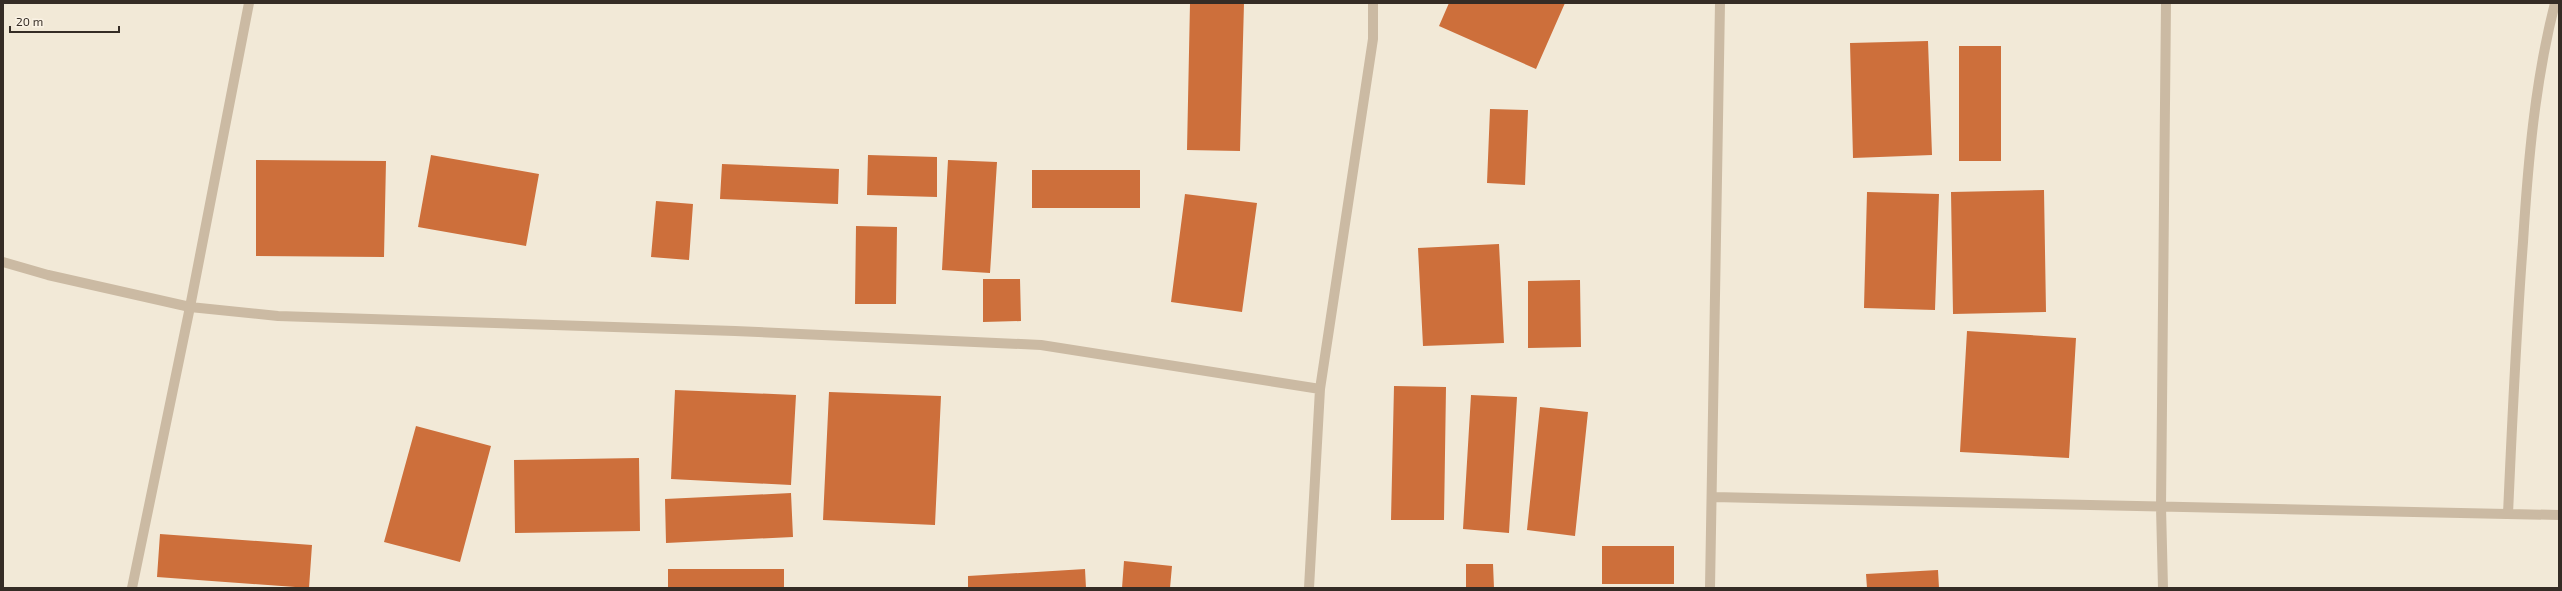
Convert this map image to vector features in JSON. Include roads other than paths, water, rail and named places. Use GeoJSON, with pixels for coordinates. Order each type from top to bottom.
{"type":"FeatureCollection","features":[{"type":"Feature","properties":{"kind":"street"},"geometry":{"type":"LineString","coordinates":[[132,588],[190,307],[249,3]]}},
{"type":"Feature","properties":{"kind":"street"},"geometry":{"type":"LineString","coordinates":[[1309,588],[1320,388],[1373,38],[1373,3]]}},
{"type":"Feature","properties":{"kind":"street"},"geometry":{"type":"LineString","coordinates":[[1710,588],[1713,497],[1720,3]]}},
{"type":"Feature","properties":{"kind":"street"},"geometry":{"type":"LineString","coordinates":[[2163,588],[2161,507],[2166,3]]}},
{"type":"Feature","properties":{"kind":"street"},"geometry":{"type":"LineString","coordinates":[[2508,514],[2518,311],[2529,150],[2546,37],[2555,3]]}},
{"type":"Feature","properties":{"kind":"street"},"geometry":{"type":"LineString","coordinates":[[3,262],[48,275],[190,307],[278,316],[736,331],[1041,345],[1320,388]]}},
{"type":"Feature","properties":{"kind":"street"},"geometry":{"type":"LineString","coordinates":[[1713,497],[2559,515]]}}]}
